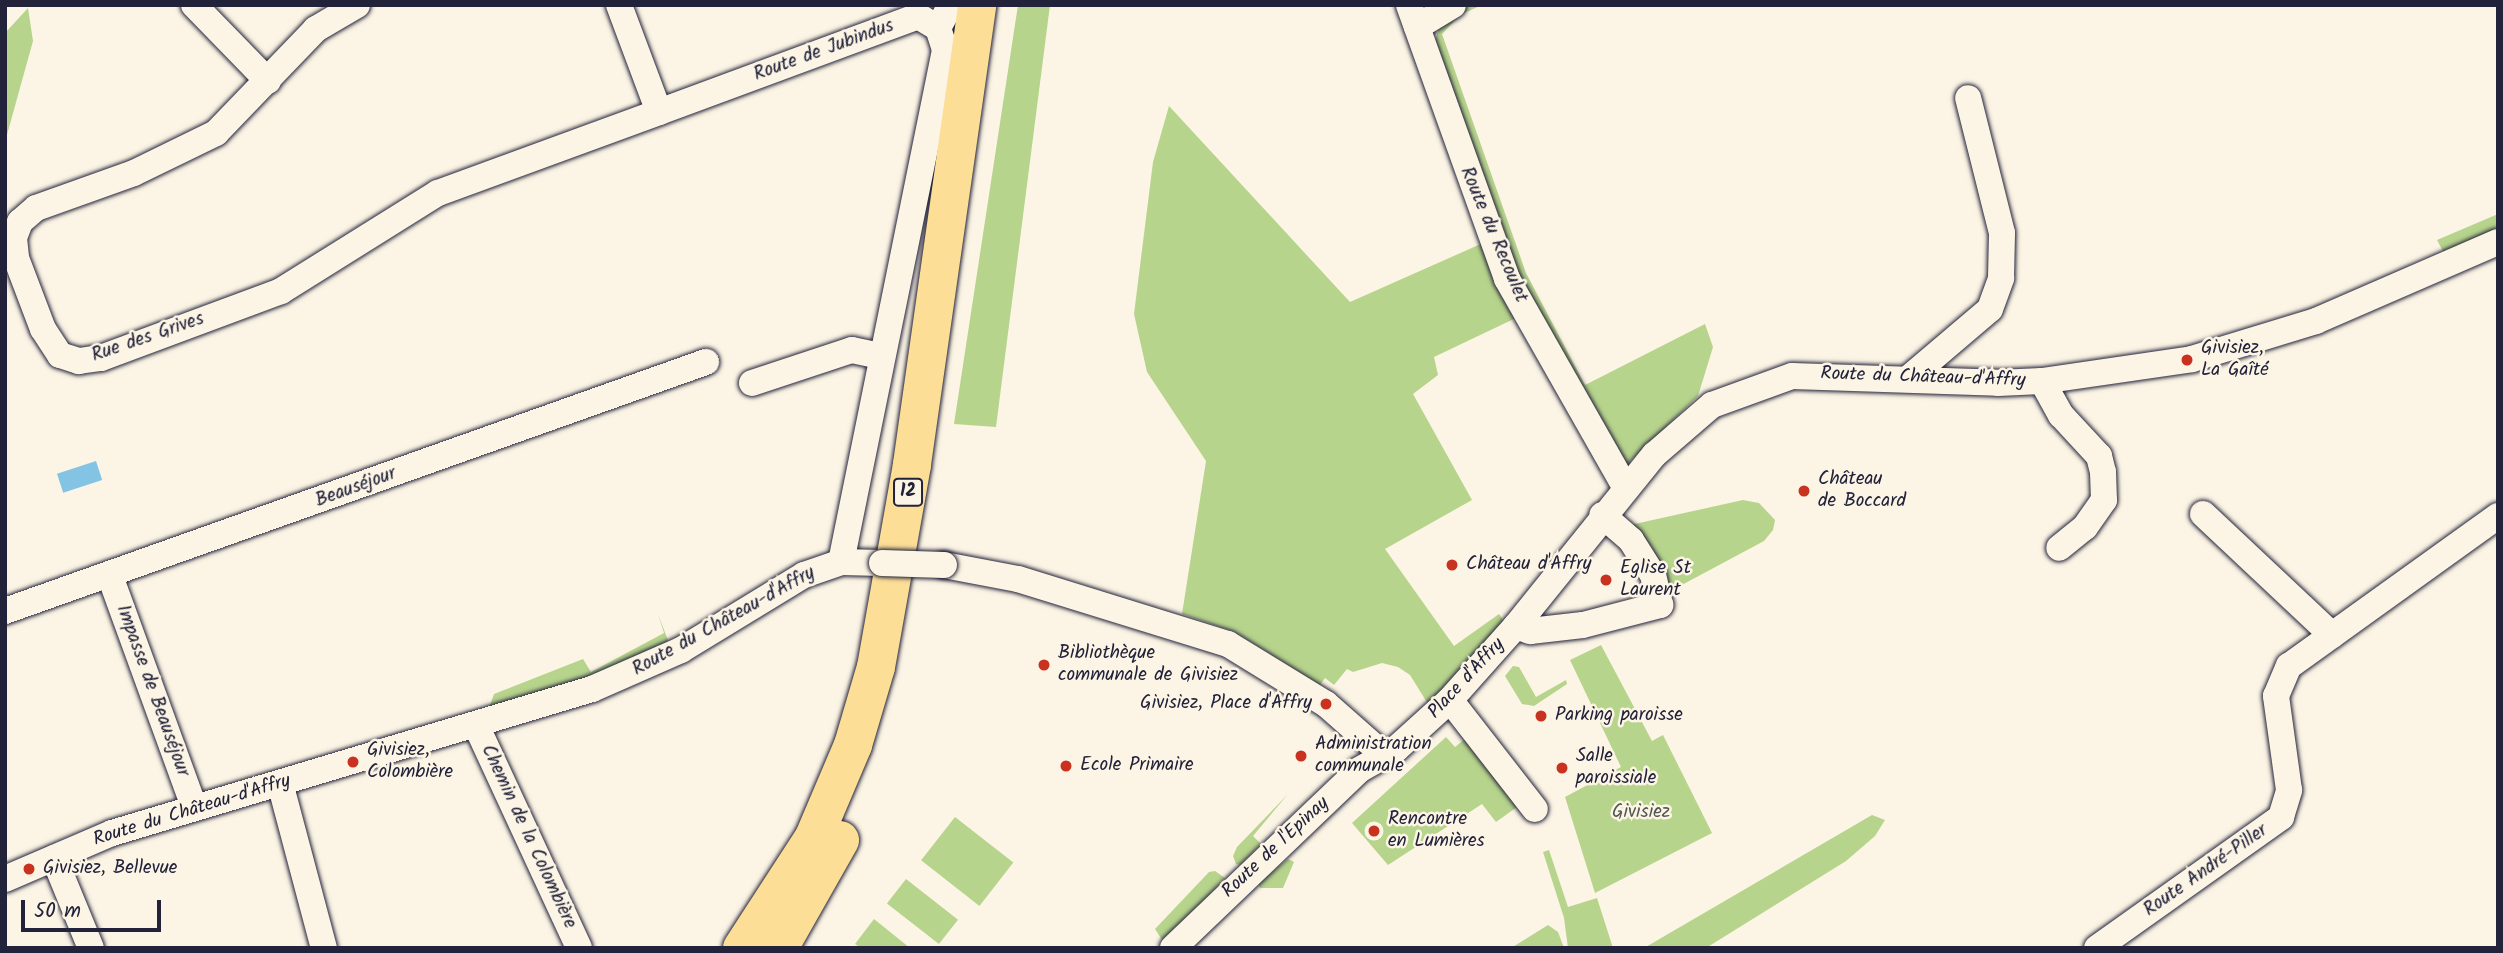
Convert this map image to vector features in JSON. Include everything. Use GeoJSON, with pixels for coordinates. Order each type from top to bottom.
{"type":"FeatureCollection","features":[{"type":"Feature","properties":{"kind":"highway","name":"12"},"geometry":{"type":"LineString","coordinates":[[742,948],[814,837],[853,745],[876,667],[903,526],[977,5]]}},
{"type":"Feature","properties":{"kind":"highway","name":"12"},"geometry":{"type":"LineString","coordinates":[[779,948],[818,884],[853,811],[886,722],[914,618],[1000,5]]}},
{"type":"Feature","properties":{"kind":"street"},"geometry":{"type":"LineString","coordinates":[[194,5],[268,80]]}},
{"type":"Feature","properties":{"kind":"street","name":"Rue des Grives"},"geometry":{"type":"LineString","coordinates":[[357,5],[316,29],[224,126],[190,149],[36,208],[20,222],[13,238],[16,258],[43,329],[60,355],[79,361],[101,358],[281,291],[438,193],[659,112]]}},
{"type":"Feature","properties":{"kind":"street"},"geometry":{"type":"LineString","coordinates":[[619,5],[659,112]]}},
{"type":"Feature","properties":{"kind":"street"},"geometry":{"type":"LineString","coordinates":[[1413,16],[1453,5]]}},
{"type":"Feature","properties":{"kind":"street","name":"Route de Jubindus"},"geometry":{"type":"LineString","coordinates":[[659,112],[918,16],[944,16],[945,50],[841,562]]}},
{"type":"Feature","properties":{"kind":"street","name":"Route du Recoulet"},"geometry":{"type":"LineString","coordinates":[[1413,16],[1507,279],[1625,487]]}},
{"type":"Feature","properties":{"kind":"street"},"geometry":{"type":"LineString","coordinates":[[1909,378],[1990,309],[2001,278],[2002,233],[1968,98]]}},
{"type":"Feature","properties":{"kind":"street","name":"Route du Château-d'Affry"},"geometry":{"type":"LineString","coordinates":[[1516,626],[1601,515],[1676,432],[1712,405],[1768,381],[1817,374],[2042,381],[2187,360],[2264,339],[2364,302],[2498,242]]}},
{"type":"Feature","properties":{"kind":"street"},"geometry":{"type":"LineString","coordinates":[[752,383],[852,350],[881,356]]}},
{"type":"Feature","properties":{"kind":"street","name":"Beauséjour"},"geometry":{"type":"LineString","coordinates":[[5,611],[110,576],[706,362]]}},
{"type":"Feature","properties":{"kind":"street"},"geometry":{"type":"LineString","coordinates":[[2042,381],[2061,415],[2098,456],[2104,472],[2104,500],[2085,527],[2059,548]]}},
{"type":"Feature","properties":{"kind":"street"},"geometry":{"type":"LineString","coordinates":[[2203,514],[2332,635]]}},
{"type":"Feature","properties":{"kind":"street"},"geometry":{"type":"LineString","coordinates":[[1516,626],[1530,631],[1583,625],[1660,605],[1653,575],[1631,540],[1601,515]]}},
{"type":"Feature","properties":{"kind":"street","name":"Route André-Piller"},"geometry":{"type":"LineString","coordinates":[[2097,948],[2281,817],[2289,790],[2276,696],[2289,666],[2498,516]]}},
{"type":"Feature","properties":{"kind":"street","name":"Route du Château-d'Affry"},"geometry":{"type":"LineString","coordinates":[[5,879],[112,833],[477,727],[647,667],[804,575],[841,562],[944,565],[1018,579],[1228,644],[1326,704],[1385,756]]}},
{"type":"Feature","properties":{"kind":"street","name":"Impasse de Beauséjour"},"geometry":{"type":"LineString","coordinates":[[110,576],[194,807]]}},
{"type":"Feature","properties":{"kind":"street","name":"Place d'Affry"},"geometry":{"type":"LineString","coordinates":[[1385,756],[1450,700],[1516,626]]}},
{"type":"Feature","properties":{"kind":"street"},"geometry":{"type":"LineString","coordinates":[[1450,700],[1535,809]]}},
{"type":"Feature","properties":{"kind":"street","name":"Chemin de la Colombière"},"geometry":{"type":"LineString","coordinates":[[477,727],[579,948]]}},
{"type":"Feature","properties":{"kind":"street","name":"Route de l'Epinay"},"geometry":{"type":"LineString","coordinates":[[1173,948],[1359,770],[1385,756]]}},
{"type":"Feature","properties":{"kind":"street"},"geometry":{"type":"LineString","coordinates":[[280,783],[324,948]]}},
{"type":"Feature","properties":{"kind":"street"},"geometry":{"type":"LineString","coordinates":[[54,858],[91,948]]}},
{"type":"Feature","properties":{"kind":"green space"},"geometry":{"type":"Polygon","coordinates":[[[1018,5],[1050,5],[996,427],[954,424],[1018,5]]]}},
{"type":"Feature","properties":{"kind":"green space"},"geometry":{"type":"Polygon","coordinates":[[[1462,5],[1482,5],[1460,15],[1442,34],[1526,273],[1585,385],[1705,324],[1713,347],[1698,396],[1628,463],[1620,464],[1526,299],[1433,48],[1440,24],[1462,5]]]}},
{"type":"Feature","properties":{"kind":"green space"},"geometry":{"type":"Polygon","coordinates":[[[28,8],[33,41],[5,142],[5,33],[28,8]]]}},
{"type":"Feature","properties":{"kind":"green space"},"geometry":{"type":"Polygon","coordinates":[[[1169,106],[1350,302],[1483,243],[1518,317],[1434,357],[1438,375],[1413,394],[1472,500],[1385,549],[1454,646],[1499,614],[1506,624],[1428,704],[1410,675],[1398,667],[1382,663],[1353,672],[1347,669],[1334,685],[1325,678],[1320,685],[1235,632],[1182,614],[1206,461],[1147,372],[1134,314],[1153,162],[1169,106]]]}},
{"type":"Feature","properties":{"kind":"green space"},"geometry":{"type":"Polygon","coordinates":[[[2498,214],[2498,234],[2446,257],[2437,240],[2498,214]]]}},
{"type":"Feature","properties":{"kind":"green space"},"geometry":{"type":"Polygon","coordinates":[[[1743,500],[1759,503],[1775,520],[1773,530],[1764,541],[1678,587],[1669,587],[1630,525],[1743,500]]]}},
{"type":"Feature","properties":{"kind":"green space"},"geometry":{"type":"Polygon","coordinates":[[[658,614],[669,643],[642,660],[493,709],[490,705],[494,694],[583,659],[591,672],[664,633],[658,614]]]}},
{"type":"Feature","properties":{"kind":"green space","name":"Givisiez"},"geometry":{"type":"Polygon","coordinates":[[[1601,645],[1652,741],[1663,735],[1712,833],[1595,893],[1565,797],[1621,767],[1570,660],[1601,645]]]}},
{"type":"Feature","properties":{"kind":"green space"},"geometry":{"type":"Polygon","coordinates":[[[1513,666],[1519,667],[1536,697],[1566,680],[1567,684],[1534,706],[1522,704],[1505,676],[1513,666]]]}},
{"type":"Feature","properties":{"kind":"green space"},"geometry":{"type":"Polygon","coordinates":[[[1446,737],[1455,747],[1465,739],[1517,807],[1496,822],[1482,804],[1388,865],[1352,823],[1446,737]]]}},
{"type":"Feature","properties":{"kind":"green space"},"geometry":{"type":"Polygon","coordinates":[[[1288,794],[1253,836],[1261,844],[1240,865],[1236,864],[1233,856],[1237,847],[1288,794]]]}},
{"type":"Feature","properties":{"kind":"green space"},"geometry":{"type":"Polygon","coordinates":[[[1872,815],[1885,820],[1875,836],[1846,861],[1706,948],[1644,948],[1872,815]]]}},
{"type":"Feature","properties":{"kind":"green space"},"geometry":{"type":"Polygon","coordinates":[[[955,817],[1013,863],[979,906],[921,860],[955,817]]]}},
{"type":"Feature","properties":{"kind":"green space"},"geometry":{"type":"Polygon","coordinates":[[[1549,850],[1568,907],[1597,898],[1613,948],[1568,948],[1564,918],[1543,852],[1549,850]]]}},
{"type":"Feature","properties":{"kind":"green space"},"geometry":{"type":"Polygon","coordinates":[[[1288,859],[1294,862],[1283,888],[1260,888],[1258,884],[1288,859]]]}},
{"type":"Feature","properties":{"kind":"green space"},"geometry":{"type":"Polygon","coordinates":[[[1215,871],[1225,878],[1164,943],[1155,929],[1209,872],[1215,871]]]}},
{"type":"Feature","properties":{"kind":"green space"},"geometry":{"type":"Polygon","coordinates":[[[906,879],[958,920],[939,944],[887,903],[906,879]]]}},
{"type":"Feature","properties":{"kind":"green space"},"geometry":{"type":"Polygon","coordinates":[[[874,919],[910,948],[861,948],[855,944],[874,919]]]}},
{"type":"Feature","properties":{"kind":"green space"},"geometry":{"type":"Polygon","coordinates":[[[1548,925],[1558,932],[1564,948],[1511,948],[1548,925]]]}},
{"type":"Feature","properties":{"kind":"water"},"geometry":{"type":"Polygon","coordinates":[[[96,461],[102,480],[63,493],[57,474],[96,461]]]}},
{"type":"Feature","properties":{"kind":"place","name":"Givisiez, La Gaîté"},"geometry":{"type":"Point","coordinates":[2187,360]}},
{"type":"Feature","properties":{"kind":"place","name":"Château de Boccard"},"geometry":{"type":"Point","coordinates":[1804,491]}},
{"type":"Feature","properties":{"kind":"place","name":"Château d'Affry"},"geometry":{"type":"Point","coordinates":[1452,565]}},
{"type":"Feature","properties":{"kind":"place","name":"Eglise St Laurent"},"geometry":{"type":"Point","coordinates":[1606,580]}},
{"type":"Feature","properties":{"kind":"place","name":"Bibliothèque communale de Givisiez"},"geometry":{"type":"Point","coordinates":[1044,665]}},
{"type":"Feature","properties":{"kind":"place","name":"Givisiez, Place d'Affry"},"geometry":{"type":"Point","coordinates":[1326,704]}},
{"type":"Feature","properties":{"kind":"place","name":"Parking paroisse"},"geometry":{"type":"Point","coordinates":[1541,716]}},
{"type":"Feature","properties":{"kind":"place","name":"Administration communale"},"geometry":{"type":"Point","coordinates":[1301,756]}},
{"type":"Feature","properties":{"kind":"place","name":"Givisiez, Colombière"},"geometry":{"type":"Point","coordinates":[353,762]}},
{"type":"Feature","properties":{"kind":"place","name":"Ecole Primaire"},"geometry":{"type":"Point","coordinates":[1066,766]}},
{"type":"Feature","properties":{"kind":"place","name":"Salle paroissiale"},"geometry":{"type":"Point","coordinates":[1562,768]}},
{"type":"Feature","properties":{"kind":"place","name":"Rencontre en Lumières"},"geometry":{"type":"Point","coordinates":[1374,831]}},
{"type":"Feature","properties":{"kind":"place","name":"Givisiez, Bellevue"},"geometry":{"type":"Point","coordinates":[29,869]}}]}
